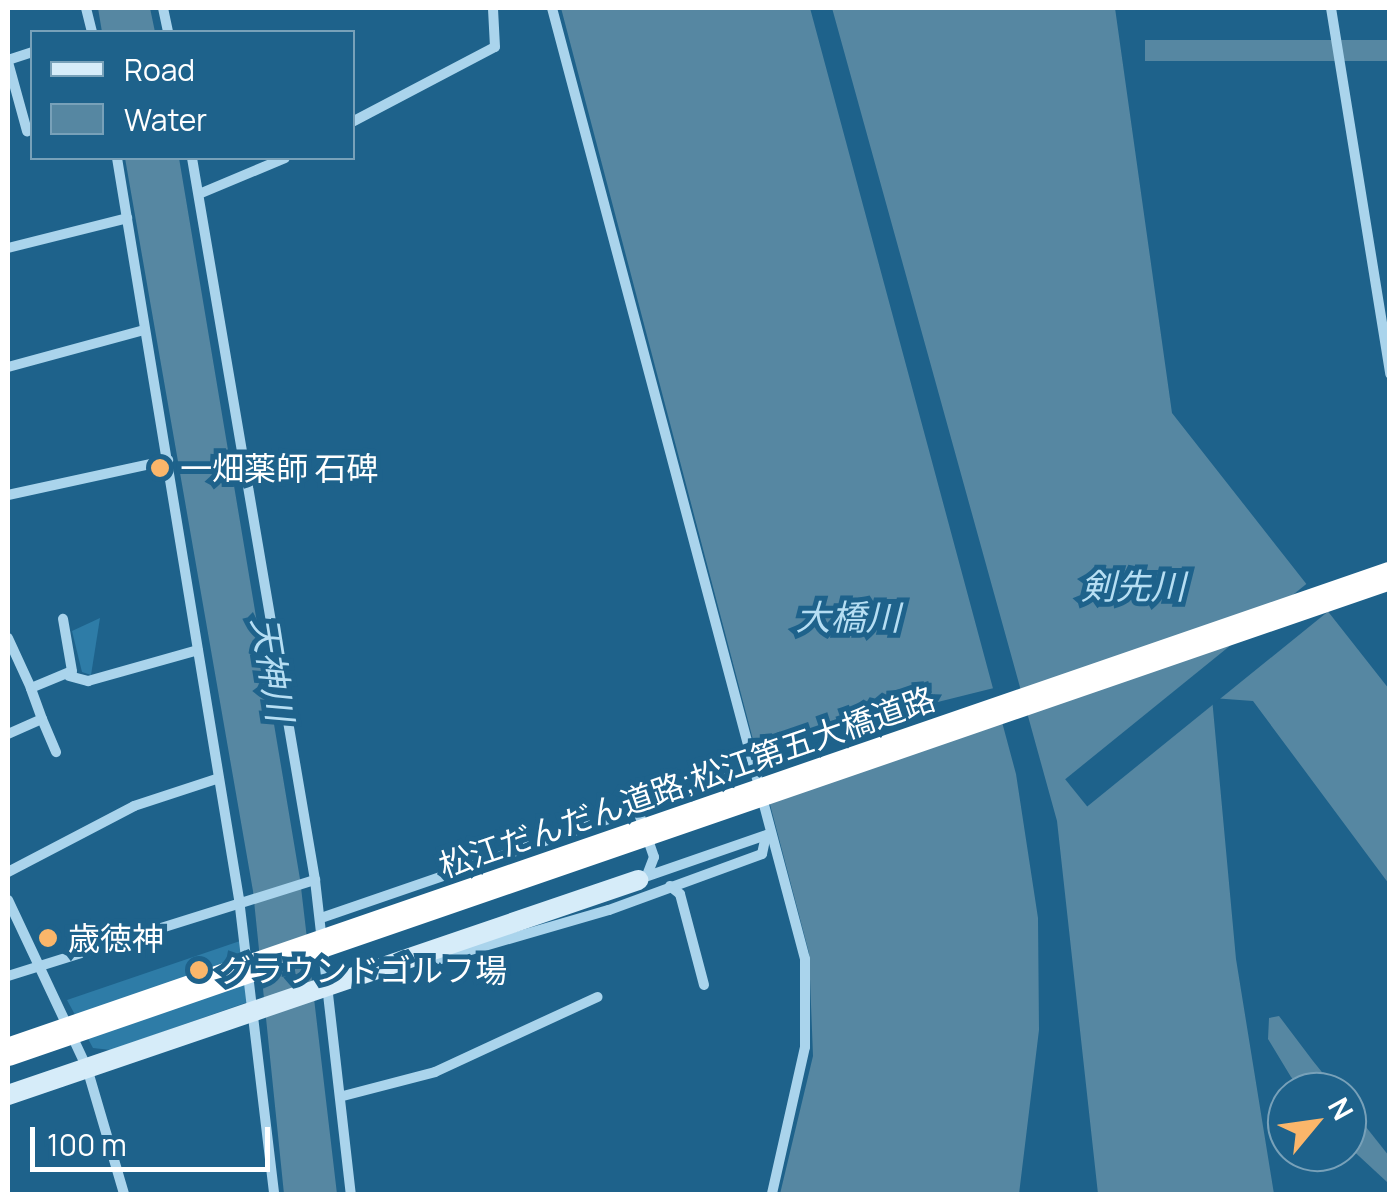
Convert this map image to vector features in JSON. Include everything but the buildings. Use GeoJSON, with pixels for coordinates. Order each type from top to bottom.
{"type":"FeatureCollection","features":[{"type":"Feature","properties":{"kind":"highway","name":"松江だんだん道路;松江第五大橋道路"},"geometry":{"type":"LineString","coordinates":[[8,1052],[1390,576]]}},
{"type":"Feature","properties":{"kind":"street"},"geometry":{"type":"LineString","coordinates":[[355,120],[495,47],[493,8]]}},
{"type":"Feature","properties":{"kind":"street"},"geometry":{"type":"LineString","coordinates":[[552,8],[756,768],[808,1009],[772,1194]]}},
{"type":"Feature","properties":{"kind":"street"},"geometry":{"type":"LineString","coordinates":[[1331,8],[1390,374]]}},
{"type":"Feature","properties":{"kind":"street"},"geometry":{"type":"LineString","coordinates":[[8,61],[26,130]]}},
{"type":"Feature","properties":{"kind":"street"},"geometry":{"type":"LineString","coordinates":[[117,160],[242,899],[274,1194]]}},
{"type":"Feature","properties":{"kind":"street"},"geometry":{"type":"LineString","coordinates":[[192,160],[320,918],[351,1194]]}},
{"type":"Feature","properties":{"kind":"street"},"geometry":{"type":"LineString","coordinates":[[199,194],[280,160]]}},
{"type":"Feature","properties":{"kind":"street"},"geometry":{"type":"LineString","coordinates":[[8,248],[127,218]]}},
{"type":"Feature","properties":{"kind":"street"},"geometry":{"type":"LineString","coordinates":[[8,366],[144,330]]}},
{"type":"Feature","properties":{"kind":"street"},"geometry":{"type":"LineString","coordinates":[[8,495],[167,460]]}},
{"type":"Feature","properties":{"kind":"street"},"geometry":{"type":"LineString","coordinates":[[63,619],[69,676]]}},
{"type":"Feature","properties":{"kind":"street"},"geometry":{"type":"LineString","coordinates":[[8,638],[56,752]]}},
{"type":"Feature","properties":{"kind":"street"},"geometry":{"type":"LineString","coordinates":[[31,688],[69,676],[88,681],[198,650]]}},
{"type":"Feature","properties":{"kind":"street"},"geometry":{"type":"LineString","coordinates":[[8,734],[42,719]]}},
{"type":"Feature","properties":{"kind":"street"},"geometry":{"type":"LineString","coordinates":[[320,918],[756,768]]}},
{"type":"Feature","properties":{"kind":"street"},"geometry":{"type":"LineString","coordinates":[[8,872],[134,806],[219,778]]}},
{"type":"Feature","properties":{"kind":"street"},"geometry":{"type":"LineString","coordinates":[[637,808],[655,863],[641,878]]}},
{"type":"Feature","properties":{"kind":"street"},"geometry":{"type":"LineString","coordinates":[[8,1095],[770,834]]}},
{"type":"Feature","properties":{"kind":"street"},"geometry":{"type":"LineString","coordinates":[[431,950],[440,959],[669,886],[762,854],[770,834]]}},
{"type":"Feature","properties":{"kind":"street"},"geometry":{"type":"LineString","coordinates":[[8,976],[242,899],[311,882]]}},
{"type":"Feature","properties":{"kind":"street"},"geometry":{"type":"LineString","coordinates":[[669,886],[680,894],[704,985]]}},
{"type":"Feature","properties":{"kind":"street"},"geometry":{"type":"LineString","coordinates":[[8,900],[88,1068],[124,1194]]}},
{"type":"Feature","properties":{"kind":"street"},"geometry":{"type":"LineString","coordinates":[[343,1096],[435,1072],[597,998]]}},
{"type":"Feature","properties":{"kind":"shaded area"},"geometry":{"type":"Polygon","coordinates":[[[100,618],[91,675],[82,672],[72,631],[100,618]]]}},
{"type":"Feature","properties":{"kind":"shaded area","name":"グラウンドゴルフ場"},"geometry":{"type":"Polygon","coordinates":[[[240,941],[248,1002],[111,1050],[93,1048],[67,1000],[240,941]]]}},
{"type":"Feature","properties":{"kind":"water"},"geometry":{"type":"Polygon","coordinates":[[[98,8],[150,8],[155,30],[102,30],[98,8]]]}},
{"type":"Feature","properties":{"kind":"water","name":"大橋川"},"geometry":{"type":"Polygon","coordinates":[[[561,8],[810,8],[1016,774],[1038,918],[1039,1030],[1019,1194],[780,1194],[813,1056],[809,953],[561,8]]]}},
{"type":"Feature","properties":{"kind":"water","name":"剣先川"},"geometry":{"type":"Polygon","coordinates":[[[832,8],[1115,8],[1172,413],[1389,689],[1389,884],[1253,701],[1212,698],[1236,959],[1267,1151],[1267,1172],[1270,1172],[1274,1194],[1098,1194],[1057,821],[832,8]]]}},
{"type":"Feature","properties":{"kind":"water"},"geometry":{"type":"Polygon","coordinates":[[[1145,40],[1389,40],[1389,61],[1145,61],[1145,40]]]}},
{"type":"Feature","properties":{"kind":"water","name":"天神川"},"geometry":{"type":"Polygon","coordinates":[[[125,160],[179,160],[300,879],[337,1194],[284,1194],[253,891],[125,160]]]}},
{"type":"Feature","properties":{"kind":"water"},"geometry":{"type":"Polygon","coordinates":[[[1279,1016],[1322,1072],[1288,1072],[1268,1039],[1269,1018],[1279,1016]]]}},
{"type":"Feature","properties":{"kind":"water"},"geometry":{"type":"Polygon","coordinates":[[[1367,1128],[1389,1156],[1387,1182],[1367,1164],[1367,1128]]]}},
{"type":"Feature","properties":{"kind":"pier"},"geometry":{"type":"Polygon","coordinates":[[[1310,581],[1332,608],[1087,806],[1065,779],[1310,581]]]}},
{"type":"Feature","properties":{"kind":"pier"},"geometry":{"type":"Polygon","coordinates":[[[998,687],[1006,718],[763,779],[755,747],[998,687]]]}},
{"type":"Feature","properties":{"kind":"place","name":"一畑薬師 石碑"},"geometry":{"type":"Point","coordinates":[160,468]}},
{"type":"Feature","properties":{"kind":"place","name":"歳徳神"},"geometry":{"type":"Point","coordinates":[48,938]}},
{"type":"Feature","properties":{"kind":"place","name":"グラウンドゴルフ場"},"geometry":{"type":"Point","coordinates":[199,970]}}]}
